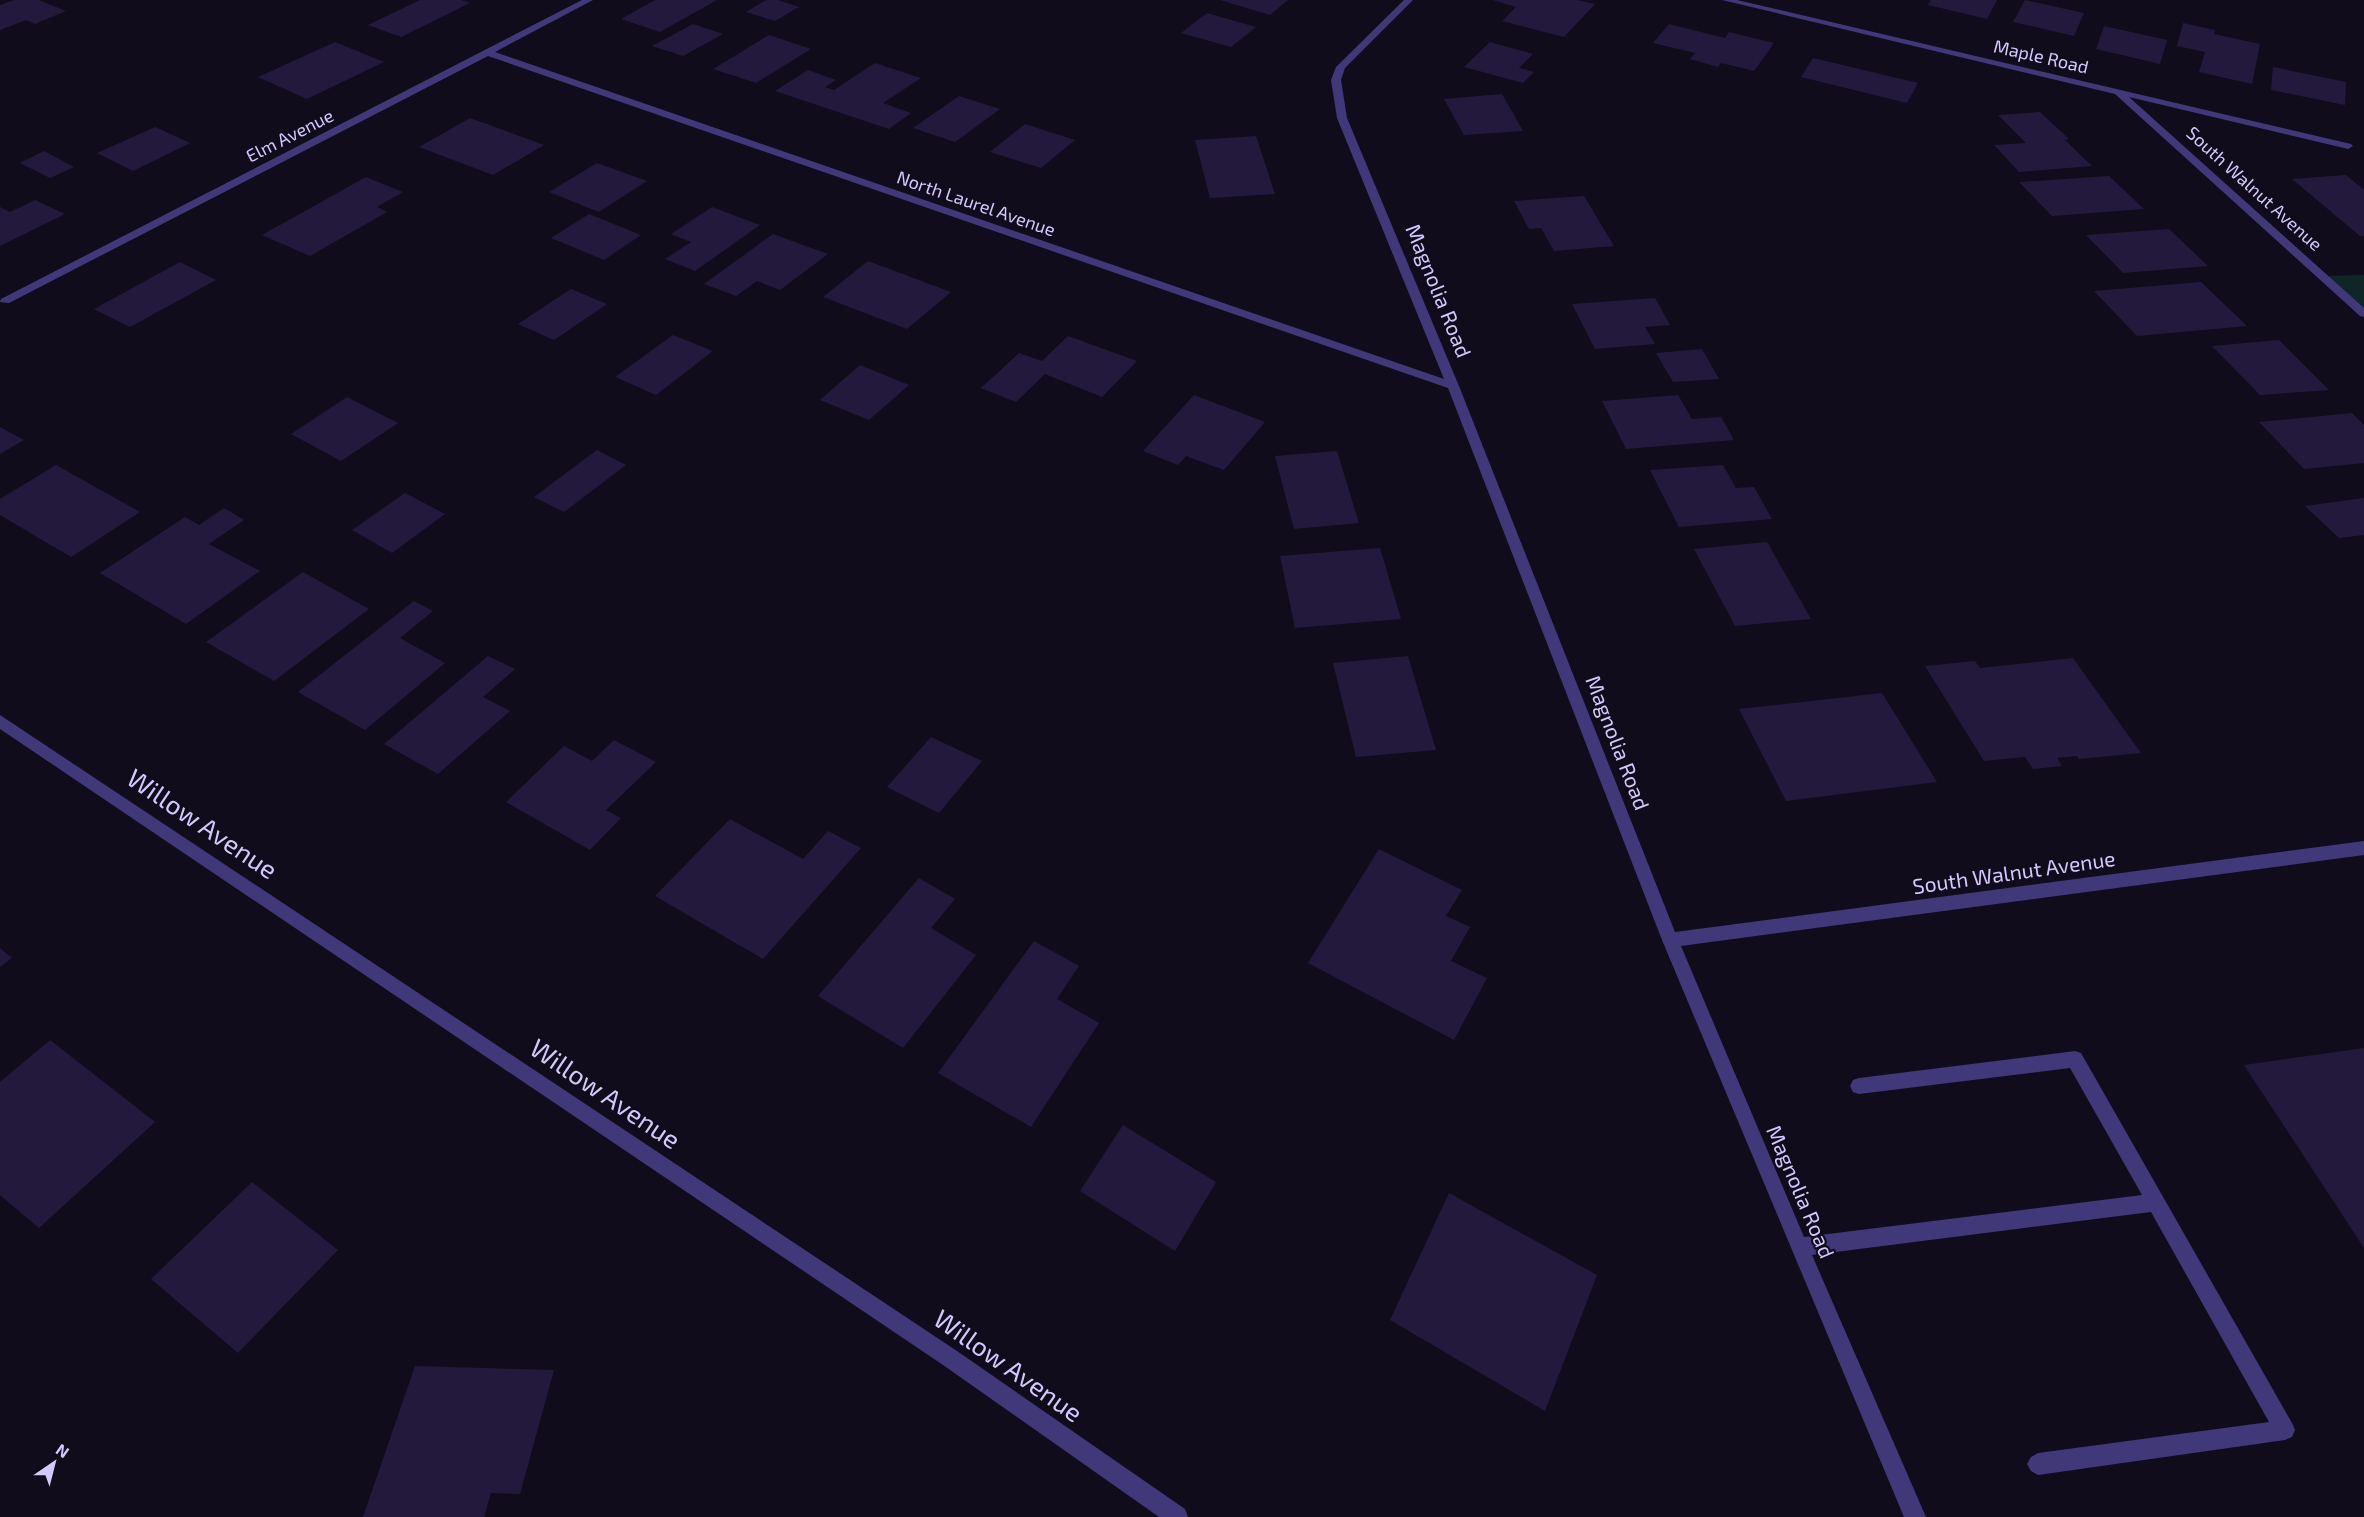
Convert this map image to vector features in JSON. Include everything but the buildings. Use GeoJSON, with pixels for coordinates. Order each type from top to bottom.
{"type":"FeatureCollection","features":[{"type":"Feature","properties":{"kind":"street","name":"Elm Avenue"},"geometry":{"type":"LineString","coordinates":[[5,301],[589,0]]}},
{"type":"Feature","properties":{"kind":"street","name":"Magnolia Road"},"geometry":{"type":"LineString","coordinates":[[1408,0],[1341,67],[1336,80],[1342,118],[1453,386],[1670,940],[1798,1247],[1915,1517]]}},
{"type":"Feature","properties":{"kind":"street","name":"Maple Road"},"geometry":{"type":"LineString","coordinates":[[1726,0],[2348,146]]}},
{"type":"Feature","properties":{"kind":"street","name":"North Laurel Avenue"},"geometry":{"type":"LineString","coordinates":[[489,52],[1453,386]]}},
{"type":"Feature","properties":{"kind":"street","name":"South Walnut Avenue"},"geometry":{"type":"LineString","coordinates":[[2118,92],[2364,314]]}},
{"type":"Feature","properties":{"kind":"street","name":"Willow Avenue"},"geometry":{"type":"LineString","coordinates":[[0,721],[950,1358],[1177,1517]]}},
{"type":"Feature","properties":{"kind":"street","name":"South Walnut Avenue"},"geometry":{"type":"LineString","coordinates":[[1670,940],[2364,848]]}},
{"type":"Feature","properties":{"kind":"street"},"geometry":{"type":"LineString","coordinates":[[1859,1086],[2075,1059],[2284,1430],[2038,1464]]}},
{"type":"Feature","properties":{"kind":"street"},"geometry":{"type":"LineString","coordinates":[[1798,1247],[2157,1202]]}},
{"type":"Feature","properties":{"kind":"green space"},"geometry":{"type":"Polygon","coordinates":[[[2364,275],[2364,317],[2321,276],[2364,275]]]}}]}
